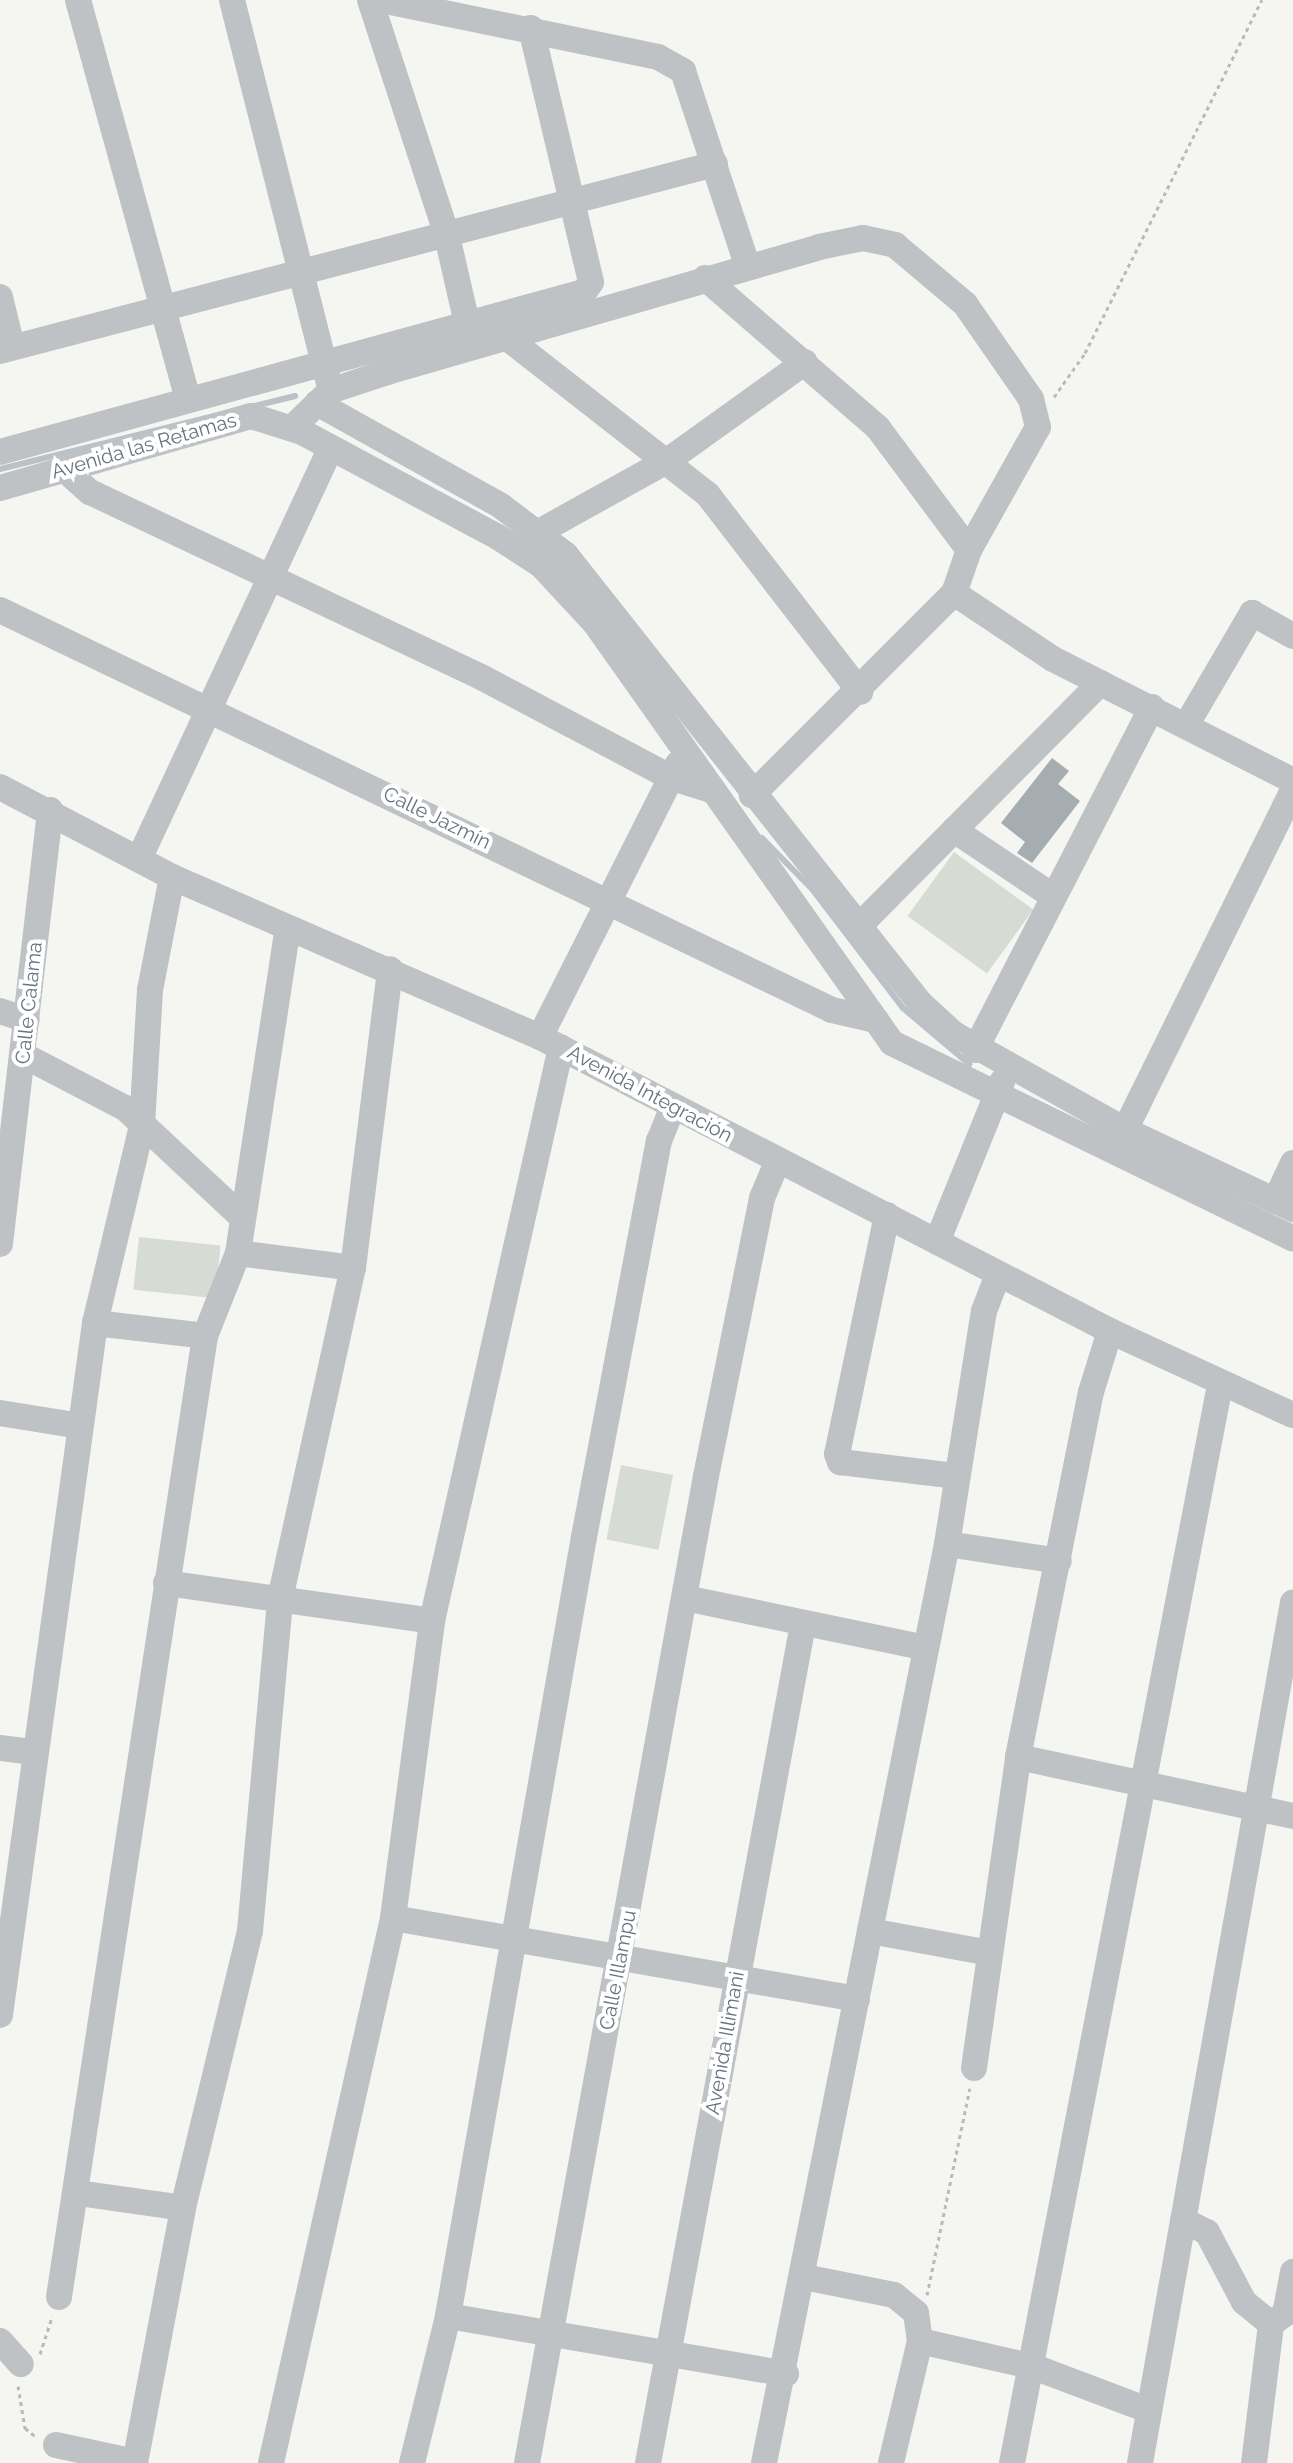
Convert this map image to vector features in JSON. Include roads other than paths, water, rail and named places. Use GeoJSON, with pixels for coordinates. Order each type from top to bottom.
{"type":"FeatureCollection","features":[{"type":"Feature","properties":{"kind":"street"},"geometry":{"type":"LineString","coordinates":[[78,0],[187,397]]}},
{"type":"Feature","properties":{"kind":"street"},"geometry":{"type":"LineString","coordinates":[[232,0],[325,387],[539,532],[605,598],[748,790],[920,1003],[975,1050],[1125,1130],[1284,1205],[1293,1163]]}},
{"type":"Feature","properties":{"kind":"street"},"geometry":{"type":"LineString","coordinates":[[370,0],[447,236],[467,323]]}},
{"type":"Feature","properties":{"kind":"street"},"geometry":{"type":"LineString","coordinates":[[381,0],[444,4],[658,57],[683,71],[748,267]]}},
{"type":"Feature","properties":{"kind":"street"},"geometry":{"type":"LineString","coordinates":[[292,428],[325,387],[467,323],[584,292],[591,282],[531,28]]}},
{"type":"Feature","properties":{"kind":"street"},"geometry":{"type":"LineString","coordinates":[[0,297],[6,349],[447,236],[573,197],[715,164]]}},
{"type":"Feature","properties":{"kind":"street"},"geometry":{"type":"LineString","coordinates":[[0,452],[187,397],[325,387],[705,278],[863,238],[895,245],[965,304],[1037,420],[1028,453],[969,550],[954,593],[860,692],[748,790],[712,790],[670,777],[483,678],[272,581],[90,492],[63,468]]}},
{"type":"Feature","properties":{"kind":"street"},"geometry":{"type":"LineString","coordinates":[[705,278],[878,428],[969,550]]}},
{"type":"Feature","properties":{"kind":"street"},"geometry":{"type":"LineString","coordinates":[[506,337],[670,459],[758,551],[860,692]]}},
{"type":"Feature","properties":{"kind":"street"},"geometry":{"type":"LineString","coordinates":[[539,532],[670,459],[805,362]]}},
{"type":"Feature","properties":{"kind":"street","name":"Avenida las Retamas"},"geometry":{"type":"LineString","coordinates":[[0,488],[239,417],[292,428],[541,565],[595,623],[892,1043],[993,1098],[1293,1239]]}},
{"type":"Feature","properties":{"kind":"street"},"geometry":{"type":"LineString","coordinates":[[140,857],[272,581],[331,448]]}},
{"type":"Feature","properties":{"kind":"street"},"geometry":{"type":"LineString","coordinates":[[954,593],[1100,683],[1187,724],[1293,781]]}},
{"type":"Feature","properties":{"kind":"street","name":"Calle Jazmín"},"geometry":{"type":"LineString","coordinates":[[0,610],[832,1010],[876,1020]]}},
{"type":"Feature","properties":{"kind":"street"},"geometry":{"type":"LineString","coordinates":[[1187,724],[1252,613],[1293,636]]}},
{"type":"Feature","properties":{"kind":"street"},"geometry":{"type":"LineString","coordinates":[[858,927],[1100,683]]}},
{"type":"Feature","properties":{"kind":"street"},"geometry":{"type":"LineString","coordinates":[[975,1050],[1152,707]]}},
{"type":"Feature","properties":{"kind":"street"},"geometry":{"type":"LineString","coordinates":[[271,2463],[393,1918],[432,1621],[551,1042],[609,901],[686,751]]}},
{"type":"Feature","properties":{"kind":"street","name":"Avenida Integración"},"geometry":{"type":"LineString","coordinates":[[0,787],[140,857],[172,877],[390,969],[551,1042],[672,1108],[1110,1331],[1220,1385],[1293,1415]]}},
{"type":"Feature","properties":{"kind":"street"},"geometry":{"type":"LineString","coordinates":[[1125,1130],[1293,790]]}},
{"type":"Feature","properties":{"kind":"street","name":"Calle Calama"},"geometry":{"type":"LineString","coordinates":[[0,1244],[50,810]]}},
{"type":"Feature","properties":{"kind":"street"},"geometry":{"type":"LineString","coordinates":[[954,830],[1054,897]]}},
{"type":"Feature","properties":{"kind":"street"},"geometry":{"type":"LineString","coordinates":[[0,2015],[95,1323],[142,1125],[150,990],[172,877]]}},
{"type":"Feature","properties":{"kind":"street"},"geometry":{"type":"LineString","coordinates":[[59,2297],[78,2193],[205,1336],[238,1253],[288,928]]}},
{"type":"Feature","properties":{"kind":"street"},"geometry":{"type":"LineString","coordinates":[[56,2445],[135,2463],[183,2208],[250,1931],[280,1599],[353,1268],[390,969]]}},
{"type":"Feature","properties":{"kind":"street"},"geometry":{"type":"LineString","coordinates":[[0,1011],[27,1020]]}},
{"type":"Feature","properties":{"kind":"street"},"geometry":{"type":"LineString","coordinates":[[23,1055],[100,1092],[142,1125],[242,1217]]}},
{"type":"Feature","properties":{"kind":"street"},"geometry":{"type":"LineString","coordinates":[[937,1242],[993,1098],[1010,1069]]}},
{"type":"Feature","properties":{"kind":"street"},"geometry":{"type":"LineString","coordinates":[[412,2463],[448,2316],[512,1934],[656,1156],[672,1108]]}},
{"type":"Feature","properties":{"kind":"street","name":"Calle Illampu"},"geometry":{"type":"LineString","coordinates":[[527,2463],[546,2335],[622,1953],[706,1476],[762,1198],[778,1160]]}},
{"type":"Feature","properties":{"kind":"street"},"geometry":{"type":"LineString","coordinates":[[887,1215],[837,1445],[840,1462],[955,1476]]}},
{"type":"Feature","properties":{"kind":"street"},"geometry":{"type":"LineString","coordinates":[[238,1253],[353,1268]]}},
{"type":"Feature","properties":{"kind":"street"},"geometry":{"type":"LineString","coordinates":[[764,2463],[786,2374],[947,1544],[955,1476],[984,1311],[998,1274]]}},
{"type":"Feature","properties":{"kind":"street"},"geometry":{"type":"LineString","coordinates":[[95,1323],[205,1336]]}},
{"type":"Feature","properties":{"kind":"street"},"geometry":{"type":"LineString","coordinates":[[974,2068],[1018,1757],[1091,1392],[1110,1331]]}},
{"type":"Feature","properties":{"kind":"street"},"geometry":{"type":"LineString","coordinates":[[1012,2463],[1034,2367],[1220,1385]]}},
{"type":"Feature","properties":{"kind":"street"},"geometry":{"type":"LineString","coordinates":[[0,1413],[80,1426]]}},
{"type":"Feature","properties":{"kind":"street"},"geometry":{"type":"LineString","coordinates":[[947,1544],[1059,1561]]}},
{"type":"Feature","properties":{"kind":"street"},"geometry":{"type":"LineString","coordinates":[[166,1583],[432,1621]]}},
{"type":"Feature","properties":{"kind":"street"},"geometry":{"type":"LineString","coordinates":[[685,1598],[926,1648]]}},
{"type":"Feature","properties":{"kind":"street"},"geometry":{"type":"LineString","coordinates":[[1140,2463],[1293,1602]]}},
{"type":"Feature","properties":{"kind":"street","name":"Avenida Illimani"},"geometry":{"type":"LineString","coordinates":[[648,2463],[803,1624]]}},
{"type":"Feature","properties":{"kind":"street"},"geometry":{"type":"LineString","coordinates":[[0,1748],[34,1752]]}},
{"type":"Feature","properties":{"kind":"street"},"geometry":{"type":"LineString","coordinates":[[1018,1757],[1293,1816]]}},
{"type":"Feature","properties":{"kind":"street"},"geometry":{"type":"LineString","coordinates":[[393,1918],[622,1953],[857,1999]]}},
{"type":"Feature","properties":{"kind":"street"},"geometry":{"type":"LineString","coordinates":[[870,1931],[990,1953]]}},
{"type":"Feature","properties":{"kind":"street"},"geometry":{"type":"LineString","coordinates":[[78,2193],[183,2208]]}},
{"type":"Feature","properties":{"kind":"street"},"geometry":{"type":"LineString","coordinates":[[1183,2220],[1207,2232],[1244,2302],[1271,2324]]}},
{"type":"Feature","properties":{"kind":"street"},"geometry":{"type":"LineString","coordinates":[[1254,2463],[1271,2324],[1285,2314],[1293,2272]]}},
{"type":"Feature","properties":{"kind":"street"},"geometry":{"type":"LineString","coordinates":[[804,2277],[894,2295],[913,2309],[920,2341],[891,2463]]}},
{"type":"Feature","properties":{"kind":"street"},"geometry":{"type":"LineString","coordinates":[[448,2316],[786,2374]]}},
{"type":"Feature","properties":{"kind":"street"},"geometry":{"type":"LineString","coordinates":[[0,2341],[21,2364]]}},
{"type":"Feature","properties":{"kind":"street"},"geometry":{"type":"LineString","coordinates":[[920,2341],[1034,2367],[1148,2410]]}},
{"type":"Feature","properties":{"kind":"waterway"},"geometry":{"type":"LineString","coordinates":[[0,469],[295,396]]}},
{"type":"Feature","properties":{"kind":"waterway"},"geometry":{"type":"LineString","coordinates":[[762,838],[812,889],[903,1008],[969,1064]]}}]}
